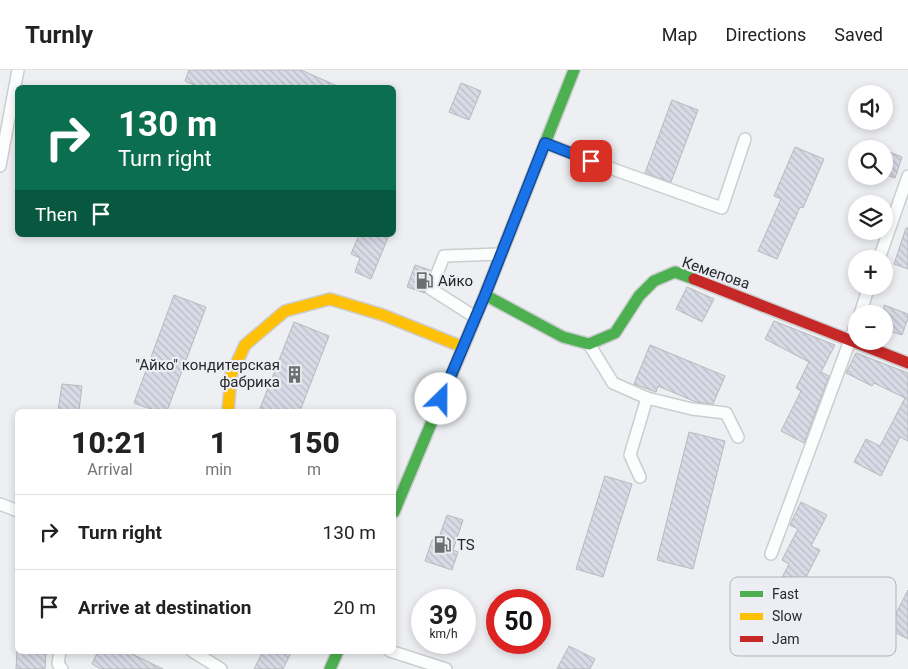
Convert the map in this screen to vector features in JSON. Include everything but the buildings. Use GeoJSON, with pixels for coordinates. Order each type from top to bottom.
{"type":"FeatureCollection","features":[{"type":"Feature","properties":{"kind":"street"},"geometry":{"type":"LineString","coordinates":[[0,166],[6,108],[18,70]]}},
{"type":"Feature","properties":{"kind":"street"},"geometry":{"type":"LineString","coordinates":[[396,507],[485,295],[574,70]]}},
{"type":"Feature","properties":{"kind":"street"},"geometry":{"type":"LineString","coordinates":[[545,143],[722,208],[745,139]]}},
{"type":"Feature","properties":{"kind":"street"},"geometry":{"type":"LineString","coordinates":[[882,250],[908,176]]}},
{"type":"Feature","properties":{"kind":"street"},"geometry":{"type":"LineString","coordinates":[[475,318],[432,289],[444,256],[501,254]]}},
{"type":"Feature","properties":{"kind":"street","name":"Кемепова"},"geometry":{"type":"LineString","coordinates":[[588,344],[615,334],[639,296],[654,281],[675,272],[848,339]]}},
{"type":"Feature","properties":{"kind":"street"},"geometry":{"type":"LineString","coordinates":[[485,295],[563,337],[588,344],[613,383],[647,398],[692,409],[726,413],[738,438]]}},
{"type":"Feature","properties":{"kind":"street"},"geometry":{"type":"LineString","coordinates":[[228,409],[231,375],[245,345],[286,311],[330,299],[383,315],[463,347]]}},
{"type":"Feature","properties":{"kind":"street"},"geometry":{"type":"LineString","coordinates":[[771,554],[848,345]]}},
{"type":"Feature","properties":{"kind":"street","name":"Кемепова"},"geometry":{"type":"LineString","coordinates":[[875,350],[908,363]]}},
{"type":"Feature","properties":{"kind":"street"},"geometry":{"type":"LineString","coordinates":[[640,477],[630,456],[647,398]]}},
{"type":"Feature","properties":{"kind":"street"},"geometry":{"type":"LineString","coordinates":[[396,482],[405,486]]}},
{"type":"Feature","properties":{"kind":"street"},"geometry":{"type":"LineString","coordinates":[[0,504],[15,510]]}},
{"type":"Feature","properties":{"kind":"street"},"geometry":{"type":"LineString","coordinates":[[396,653],[446,669]]}},
{"type":"Feature","properties":{"kind":"street"},"geometry":{"type":"LineString","coordinates":[[60,654],[58,664],[62,669]]}},
{"type":"Feature","properties":{"kind":"street"},"geometry":{"type":"LineString","coordinates":[[197,654],[220,669]]}},
{"type":"Feature","properties":{"kind":"street"},"geometry":{"type":"LineString","coordinates":[[330,669],[337,654]]}},
{"type":"Feature","properties":{"kind":"traffic: fast"},"geometry":{"type":"LineString","coordinates":[[396,507],[485,295],[574,70]]}},
{"type":"Feature","properties":{"kind":"traffic: fast"},"geometry":{"type":"LineString","coordinates":[[485,295],[563,337],[589,344],[615,333],[639,296],[654,281],[675,272],[694,279]]}},
{"type":"Feature","properties":{"kind":"traffic: fast"},"geometry":{"type":"LineString","coordinates":[[330,669],[337,654]]}},
{"type":"Feature","properties":{"kind":"traffic: slow"},"geometry":{"type":"LineString","coordinates":[[228,409],[231,375],[245,345],[285,311],[330,299],[383,315],[463,347]]}},
{"type":"Feature","properties":{"kind":"traffic: jam"},"geometry":{"type":"LineString","coordinates":[[694,279],[908,363]]}},
{"type":"Feature","properties":{"kind":"place","name":"Айко"},"geometry":{"type":"Point","coordinates":[424,281]}},
{"type":"Feature","properties":{"kind":"place","name":"\"Айко\" кондитерская фабрика"},"geometry":{"type":"Point","coordinates":[294,374]}},
{"type":"Feature","properties":{"kind":"place","name":"TS"},"geometry":{"type":"Point","coordinates":[443,545]}},
{"type":"Feature","properties":{"kind":"route"},"geometry":{"type":"LineString","coordinates":[[441,399],[485,295],[545,143],[591,161]]}}]}
